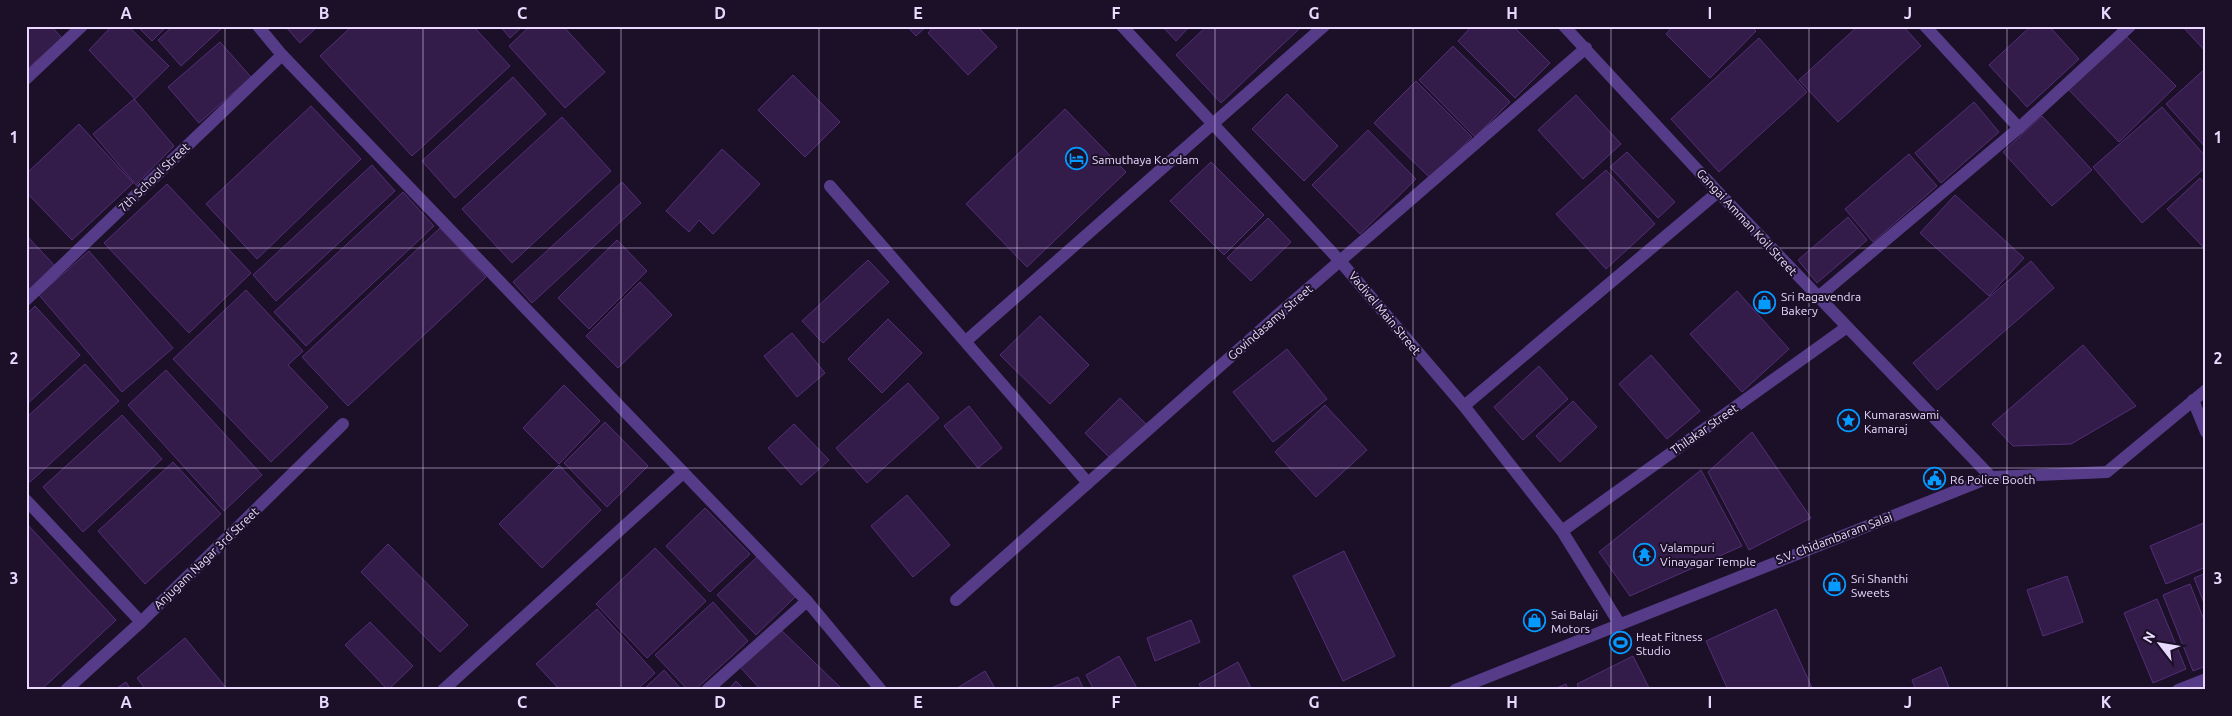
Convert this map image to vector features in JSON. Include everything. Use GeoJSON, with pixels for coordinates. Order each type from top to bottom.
{"type":"FeatureCollection","features":[{"type":"Feature","properties":{"kind":"street"},"geometry":{"type":"LineString","coordinates":[[26,79],[82,26]]}},
{"type":"Feature","properties":{"kind":"street"},"geometry":{"type":"LineString","coordinates":[[258,26],[282,55],[807,601],[881,690]]}},
{"type":"Feature","properties":{"kind":"street","name":"Vadivel Main Street"},"geometry":{"type":"LineString","coordinates":[[1122,26],[1340,261],[1464,406],[1562,531],[1619,622]]}},
{"type":"Feature","properties":{"kind":"street"},"geometry":{"type":"LineString","coordinates":[[966,341],[1324,26]]}},
{"type":"Feature","properties":{"kind":"street","name":"Gangai Amman Koil Street"},"geometry":{"type":"LineString","coordinates":[[1564,26],[1718,192],[1991,476]]}},
{"type":"Feature","properties":{"kind":"street"},"geometry":{"type":"LineString","coordinates":[[1925,26],[2019,128]]}},
{"type":"Feature","properties":{"kind":"street"},"geometry":{"type":"LineString","coordinates":[[1818,297],[2019,128],[2130,26]]}},
{"type":"Feature","properties":{"kind":"street","name":"Govindasamy Street"},"geometry":{"type":"LineString","coordinates":[[956,600],[1340,261],[1586,48]]}},
{"type":"Feature","properties":{"kind":"street","name":"7th School Street"},"geometry":{"type":"LineString","coordinates":[[26,300],[282,55]]}},
{"type":"Feature","properties":{"kind":"street"},"geometry":{"type":"LineString","coordinates":[[830,186],[1088,483]]}},
{"type":"Feature","properties":{"kind":"street"},"geometry":{"type":"LineString","coordinates":[[1464,406],[1718,192]]}},
{"type":"Feature","properties":{"kind":"street","name":"Thilakar Street"},"geometry":{"type":"LineString","coordinates":[[1562,531],[1847,327]]}},
{"type":"Feature","properties":{"kind":"street"},"geometry":{"type":"LineString","coordinates":[[1991,476],[2107,472],[2206,390]]}},
{"type":"Feature","properties":{"kind":"street"},"geometry":{"type":"LineString","coordinates":[[2193,400],[2206,432]]}},
{"type":"Feature","properties":{"kind":"street","name":"Anjugam Nagar 3rd Street"},"geometry":{"type":"LineString","coordinates":[[66,690],[141,622],[343,424]]}},
{"type":"Feature","properties":{"kind":"street"},"geometry":{"type":"LineString","coordinates":[[443,690],[683,473]]}},
{"type":"Feature","properties":{"kind":"street","name":"S.V. Chidambaram Salai"},"geometry":{"type":"LineString","coordinates":[[1454,690],[1619,622],[1991,476]]}},
{"type":"Feature","properties":{"kind":"street"},"geometry":{"type":"LineString","coordinates":[[26,500],[141,622]]}},
{"type":"Feature","properties":{"kind":"street"},"geometry":{"type":"LineString","coordinates":[[707,690],[807,601]]}},
{"type":"Feature","properties":{"kind":"street"},"geometry":{"type":"LineString","coordinates":[[2178,690],[2206,680]]}},
{"type":"Feature","properties":{"kind":"building"},"geometry":{"type":"Polygon","coordinates":[[[26,26],[51,26],[62,38],[26,70],[26,26]]]}},
{"type":"Feature","properties":{"kind":"building"},"geometry":{"type":"Polygon","coordinates":[[[112,26],[128,26],[169,66],[135,99],[89,50],[112,26]]]}},
{"type":"Feature","properties":{"kind":"building"},"geometry":{"type":"Polygon","coordinates":[[[137,26],[167,26],[152,41],[137,26]]]}},
{"type":"Feature","properties":{"kind":"building"},"geometry":{"type":"Polygon","coordinates":[[[173,26],[224,26],[181,66],[158,40],[173,26]]]}},
{"type":"Feature","properties":{"kind":"building"},"geometry":{"type":"Polygon","coordinates":[[[285,26],[318,26],[300,43],[285,26]]]}},
{"type":"Feature","properties":{"kind":"building"},"geometry":{"type":"Polygon","coordinates":[[[352,26],[473,26],[510,66],[412,156],[320,56],[352,26]]]}},
{"type":"Feature","properties":{"kind":"building"},"geometry":{"type":"Polygon","coordinates":[[[500,26],[523,26],[510,38],[500,26]]]}},
{"type":"Feature","properties":{"kind":"building"},"geometry":{"type":"Polygon","coordinates":[[[530,26],[563,26],[605,72],[565,108],[509,46],[530,26]]]}},
{"type":"Feature","properties":{"kind":"building"},"geometry":{"type":"Polygon","coordinates":[[[907,26],[927,26],[916,36],[907,26]]]}},
{"type":"Feature","properties":{"kind":"building"},"geometry":{"type":"Polygon","coordinates":[[[934,26],[977,26],[997,47],[968,75],[928,33],[934,26]]]}},
{"type":"Feature","properties":{"kind":"building"},"geometry":{"type":"Polygon","coordinates":[[[1162,26],[1190,26],[1176,41],[1162,26]]]}},
{"type":"Feature","properties":{"kind":"building"},"geometry":{"type":"Polygon","coordinates":[[[1207,26],[1297,26],[1299,29],[1221,103],[1176,55],[1207,26]]]}},
{"type":"Feature","properties":{"kind":"building"},"geometry":{"type":"Polygon","coordinates":[[[1472,26],[1513,26],[1550,63],[1515,98],[1458,41],[1472,26]]]}},
{"type":"Feature","properties":{"kind":"building"},"geometry":{"type":"Polygon","coordinates":[[[1673,26],[1751,26],[1756,31],[1710,78],[1666,34],[1673,26]]]}},
{"type":"Feature","properties":{"kind":"building"},"geometry":{"type":"Polygon","coordinates":[[[1858,26],[1903,26],[1921,46],[1838,122],[1799,80],[1858,26]]]}},
{"type":"Feature","properties":{"kind":"building"},"geometry":{"type":"Polygon","coordinates":[[[2031,26],[2049,26],[2079,59],[2027,107],[1989,65],[2031,26]]]}},
{"type":"Feature","properties":{"kind":"building"},"geometry":{"type":"Polygon","coordinates":[[[2182,26],[2206,26],[2206,52],[2182,26]]]}},
{"type":"Feature","properties":{"kind":"building"},"geometry":{"type":"Polygon","coordinates":[[[2125,35],[2176,86],[2119,142],[2069,90],[2125,35]]]}},
{"type":"Feature","properties":{"kind":"building"},"geometry":{"type":"Polygon","coordinates":[[[1759,38],[1807,92],[1719,172],[1671,119],[1759,38]]]}},
{"type":"Feature","properties":{"kind":"building"},"geometry":{"type":"Polygon","coordinates":[[[220,42],[251,77],[199,123],[168,87],[220,42]]]}},
{"type":"Feature","properties":{"kind":"building"},"geometry":{"type":"Polygon","coordinates":[[[1453,46],[1510,102],[1475,137],[1419,80],[1453,46]]]}},
{"type":"Feature","properties":{"kind":"building"},"geometry":{"type":"Polygon","coordinates":[[[2206,68],[2206,148],[2166,104],[2206,68]]]}},
{"type":"Feature","properties":{"kind":"building"},"geometry":{"type":"Polygon","coordinates":[[[793,75],[840,122],[805,157],[758,110],[793,75]]]}},
{"type":"Feature","properties":{"kind":"building"},"geometry":{"type":"Polygon","coordinates":[[[513,77],[546,114],[455,198],[422,161],[513,77]]]}},
{"type":"Feature","properties":{"kind":"building"},"geometry":{"type":"Polygon","coordinates":[[[1416,81],[1472,137],[1431,179],[1374,123],[1416,81]]]}},
{"type":"Feature","properties":{"kind":"building"},"geometry":{"type":"Polygon","coordinates":[[[1287,94],[1338,146],[1304,181],[1252,129],[1287,94]]]}},
{"type":"Feature","properties":{"kind":"building"},"geometry":{"type":"Polygon","coordinates":[[[1576,95],[1621,144],[1583,179],[1538,130],[1576,95]]]}},
{"type":"Feature","properties":{"kind":"building"},"geometry":{"type":"Polygon","coordinates":[[[134,99],[174,146],[136,185],[93,134],[134,99]]]}},
{"type":"Feature","properties":{"kind":"building"},"geometry":{"type":"Polygon","coordinates":[[[1974,102],[1999,132],[1941,183],[1915,153],[1974,102]]]}},
{"type":"Feature","properties":{"kind":"building"},"geometry":{"type":"Polygon","coordinates":[[[311,106],[361,159],[257,259],[206,204],[311,106]]]}},
{"type":"Feature","properties":{"kind":"building"},"geometry":{"type":"Polygon","coordinates":[[[2162,107],[2206,157],[2206,167],[2142,223],[2093,167],[2162,107]]]}},
{"type":"Feature","properties":{"kind":"building"},"geometry":{"type":"Polygon","coordinates":[[[1065,109],[1126,172],[1027,267],[966,204],[1065,109]]]}},
{"type":"Feature","properties":{"kind":"building"},"geometry":{"type":"Polygon","coordinates":[[[2042,116],[2092,170],[2052,206],[2003,152],[2042,116]]]}},
{"type":"Feature","properties":{"kind":"building"},"geometry":{"type":"Polygon","coordinates":[[[562,117],[611,171],[512,263],[462,209],[562,117]]]}},
{"type":"Feature","properties":{"kind":"building"},"geometry":{"type":"Polygon","coordinates":[[[79,124],[133,183],[72,240],[26,192],[26,174],[79,124]]]}},
{"type":"Feature","properties":{"kind":"building"},"geometry":{"type":"Polygon","coordinates":[[[1368,130],[1416,179],[1360,234],[1312,185],[1368,130]]]}},
{"type":"Feature","properties":{"kind":"building"},"geometry":{"type":"Polygon","coordinates":[[[722,149],[760,184],[713,234],[699,220],[689,232],[666,211],[722,149]]]}},
{"type":"Feature","properties":{"kind":"building"},"geometry":{"type":"Polygon","coordinates":[[[1627,152],[1675,202],[1658,218],[1610,167],[1627,152]]]}},
{"type":"Feature","properties":{"kind":"building"},"geometry":{"type":"Polygon","coordinates":[[[1909,154],[1937,186],[1873,242],[1845,209],[1909,154]]]}},
{"type":"Feature","properties":{"kind":"building"},"geometry":{"type":"Polygon","coordinates":[[[1211,162],[1264,215],[1224,255],[1170,201],[1211,162]]]}},
{"type":"Feature","properties":{"kind":"building"},"geometry":{"type":"Polygon","coordinates":[[[372,165],[395,191],[276,301],[253,275],[372,165]]]}},
{"type":"Feature","properties":{"kind":"building"},"geometry":{"type":"Polygon","coordinates":[[[1606,170],[1655,224],[1606,269],[1556,214],[1606,170]]]}},
{"type":"Feature","properties":{"kind":"building"},"geometry":{"type":"Polygon","coordinates":[[[2200,178],[2206,185],[2206,250],[2167,209],[2200,178]]]}},
{"type":"Feature","properties":{"kind":"building"},"geometry":{"type":"Polygon","coordinates":[[[622,182],[641,203],[532,303],[513,282],[622,182]]]}},
{"type":"Feature","properties":{"kind":"building"},"geometry":{"type":"Polygon","coordinates":[[[167,184],[251,273],[189,333],[104,243],[167,184]]]}},
{"type":"Feature","properties":{"kind":"building"},"geometry":{"type":"Polygon","coordinates":[[[403,192],[434,226],[306,346],[274,312],[403,192]]]}},
{"type":"Feature","properties":{"kind":"building"},"geometry":{"type":"Polygon","coordinates":[[[1955,195],[2024,258],[1989,296],[1920,233],[1955,195]]]}},
{"type":"Feature","properties":{"kind":"building"},"geometry":{"type":"Polygon","coordinates":[[[1848,217],[1867,240],[1817,283],[1798,260],[1848,217]]]}},
{"type":"Feature","properties":{"kind":"building"},"geometry":{"type":"Polygon","coordinates":[[[1268,218],[1291,242],[1251,281],[1227,258],[1268,218]]]}},
{"type":"Feature","properties":{"kind":"building"},"geometry":{"type":"Polygon","coordinates":[[[440,228],[486,277],[348,406],[302,357],[440,228]]]}},
{"type":"Feature","properties":{"kind":"building"},"geometry":{"type":"Polygon","coordinates":[[[26,235],[56,267],[26,294],[26,235]]]}},
{"type":"Feature","properties":{"kind":"building"},"geometry":{"type":"Polygon","coordinates":[[[617,240],[647,271],[589,329],[558,298],[617,240]]]}},
{"type":"Feature","properties":{"kind":"building"},"geometry":{"type":"Polygon","coordinates":[[[89,251],[173,348],[122,392],[39,295],[89,251]]]}},
{"type":"Feature","properties":{"kind":"building"},"geometry":{"type":"Polygon","coordinates":[[[868,260],[889,282],[823,343],[802,321],[868,260]]]}},
{"type":"Feature","properties":{"kind":"building"},"geometry":{"type":"Polygon","coordinates":[[[2031,261],[2054,288],[1937,390],[1913,363],[2031,261]]]}},
{"type":"Feature","properties":{"kind":"building"},"geometry":{"type":"Polygon","coordinates":[[[640,282],[672,315],[618,368],[586,336],[640,282]]]}},
{"type":"Feature","properties":{"kind":"building"},"geometry":{"type":"Polygon","coordinates":[[[246,290],[303,351],[288,365],[328,407],[271,462],[173,359],[246,290]]]}},
{"type":"Feature","properties":{"kind":"building"},"geometry":{"type":"Polygon","coordinates":[[[1737,291],[1789,349],[1742,392],[1690,334],[1737,291]]]}},
{"type":"Feature","properties":{"kind":"building"},"geometry":{"type":"Polygon","coordinates":[[[35,306],[80,355],[26,405],[26,315],[35,306]]]}},
{"type":"Feature","properties":{"kind":"building"},"geometry":{"type":"Polygon","coordinates":[[[1040,316],[1089,365],[1050,404],[1000,355],[1040,316]]]}},
{"type":"Feature","properties":{"kind":"building"},"geometry":{"type":"Polygon","coordinates":[[[888,319],[922,353],[882,393],[848,359],[888,319]]]}},
{"type":"Feature","properties":{"kind":"building"},"geometry":{"type":"Polygon","coordinates":[[[792,333],[825,373],[797,397],[764,356],[792,333]]]}},
{"type":"Feature","properties":{"kind":"building"},"geometry":{"type":"Polygon","coordinates":[[[2083,345],[2136,406],[2071,444],[2013,446],[1992,424],[2083,345]]]}},
{"type":"Feature","properties":{"kind":"building"},"geometry":{"type":"Polygon","coordinates":[[[1287,349],[1327,399],[1273,442],[1233,392],[1287,349]]]}},
{"type":"Feature","properties":{"kind":"building"},"geometry":{"type":"Polygon","coordinates":[[[1651,355],[1700,411],[1667,439],[1619,384],[1651,355]]]}},
{"type":"Feature","properties":{"kind":"building"},"geometry":{"type":"Polygon","coordinates":[[[85,364],[119,401],[30,482],[26,477],[26,418],[85,364]]]}},
{"type":"Feature","properties":{"kind":"building"},"geometry":{"type":"Polygon","coordinates":[[[1539,366],[1568,399],[1523,440],[1494,407],[1539,366]]]}},
{"type":"Feature","properties":{"kind":"building"},"geometry":{"type":"Polygon","coordinates":[[[166,370],[262,475],[224,511],[128,405],[166,370]]]}},
{"type":"Feature","properties":{"kind":"building"},"geometry":{"type":"Polygon","coordinates":[[[908,383],[939,418],[867,483],[836,448],[908,383]]]}},
{"type":"Feature","properties":{"kind":"building"},"geometry":{"type":"Polygon","coordinates":[[[564,385],[600,421],[559,464],[523,428],[564,385]]]}},
{"type":"Feature","properties":{"kind":"building"},"geometry":{"type":"Polygon","coordinates":[[[1120,398],[1146,424],[1111,459],[1085,433],[1120,398]]]}},
{"type":"Feature","properties":{"kind":"building"},"geometry":{"type":"Polygon","coordinates":[[[1573,401],[1597,427],[1560,462],[1536,436],[1573,401]]]}},
{"type":"Feature","properties":{"kind":"building"},"geometry":{"type":"Polygon","coordinates":[[[1325,405],[1367,450],[1316,497],[1275,452],[1325,405]]]}},
{"type":"Feature","properties":{"kind":"building"},"geometry":{"type":"Polygon","coordinates":[[[969,406],[1002,448],[978,468],[944,426],[969,406]]]}},
{"type":"Feature","properties":{"kind":"building"},"geometry":{"type":"Polygon","coordinates":[[[122,415],[162,459],[83,532],[43,487],[122,415]]]}},
{"type":"Feature","properties":{"kind":"building"},"geometry":{"type":"Polygon","coordinates":[[[605,422],[648,466],[607,507],[564,463],[605,422]]]}},
{"type":"Feature","properties":{"kind":"building"},"geometry":{"type":"Polygon","coordinates":[[[794,424],[829,460],[801,485],[768,448],[794,424]]]}},
{"type":"Feature","properties":{"kind":"building"},"geometry":{"type":"Polygon","coordinates":[[[1752,432],[1811,518],[1749,550],[1708,472],[1752,432]]]}},
{"type":"Feature","properties":{"kind":"building"},"geometry":{"type":"Polygon","coordinates":[[[173,462],[221,514],[145,584],[98,531],[173,462]]]}},
{"type":"Feature","properties":{"kind":"building"},"geometry":{"type":"Polygon","coordinates":[[[559,465],[601,510],[542,568],[499,524],[559,465]]]}},
{"type":"Feature","properties":{"kind":"building"},"geometry":{"type":"Polygon","coordinates":[[[1701,470],[1742,546],[1630,596],[1599,552],[1701,470]]]}},
{"type":"Feature","properties":{"kind":"building"},"geometry":{"type":"Polygon","coordinates":[[[907,495],[950,545],[913,577],[871,526],[907,495]]]}},
{"type":"Feature","properties":{"kind":"building"},"geometry":{"type":"Polygon","coordinates":[[[705,508],[750,554],[710,592],[666,546],[705,508]]]}},
{"type":"Feature","properties":{"kind":"building"},"geometry":{"type":"Polygon","coordinates":[[[2206,522],[2206,567],[2166,584],[2150,546],[2206,522]]]}},
{"type":"Feature","properties":{"kind":"building"},"geometry":{"type":"Polygon","coordinates":[[[26,523],[116,620],[41,690],[26,690],[26,523]]]}},
{"type":"Feature","properties":{"kind":"building"},"geometry":{"type":"Polygon","coordinates":[[[388,544],[468,625],[440,652],[361,572],[388,544]]]}},
{"type":"Feature","properties":{"kind":"building"},"geometry":{"type":"Polygon","coordinates":[[[655,548],[706,601],[647,658],[596,604],[655,548]]]}},
{"type":"Feature","properties":{"kind":"building"},"geometry":{"type":"Polygon","coordinates":[[[1344,551],[1395,656],[1343,681],[1293,576],[1344,551]]]}},
{"type":"Feature","properties":{"kind":"building"},"geometry":{"type":"Polygon","coordinates":[[[757,557],[795,597],[756,635],[717,595],[757,557]]]}},
{"type":"Feature","properties":{"kind":"building"},"geometry":{"type":"Polygon","coordinates":[[[2206,573],[2206,608],[2194,578],[2206,573]]]}},
{"type":"Feature","properties":{"kind":"building"},"geometry":{"type":"Polygon","coordinates":[[[2067,576],[2083,622],[2043,636],[2027,590],[2067,576]]]}},
{"type":"Feature","properties":{"kind":"building"},"geometry":{"type":"Polygon","coordinates":[[[2190,584],[2206,625],[2206,666],[2193,671],[2163,595],[2190,584]]]}},
{"type":"Feature","properties":{"kind":"building"},"geometry":{"type":"Polygon","coordinates":[[[2157,599],[2186,669],[2153,683],[2124,613],[2157,599]]]}},
{"type":"Feature","properties":{"kind":"building"},"geometry":{"type":"Polygon","coordinates":[[[713,602],[748,641],[695,690],[688,690],[655,655],[713,602]]]}},
{"type":"Feature","properties":{"kind":"building"},"geometry":{"type":"Polygon","coordinates":[[[597,609],[655,673],[637,690],[560,690],[536,664],[597,609]]]}},
{"type":"Feature","properties":{"kind":"building"},"geometry":{"type":"Polygon","coordinates":[[[1776,609],[1813,690],[1728,690],[1706,641],[1776,609]]]}},
{"type":"Feature","properties":{"kind":"building"},"geometry":{"type":"Polygon","coordinates":[[[1191,620],[1200,642],[1155,661],[1147,638],[1191,620]]]}},
{"type":"Feature","properties":{"kind":"building"},"geometry":{"type":"Polygon","coordinates":[[[370,622],[413,666],[388,690],[345,645],[370,622]]]}},
{"type":"Feature","properties":{"kind":"building"},"geometry":{"type":"Polygon","coordinates":[[[778,627],[843,690],[761,690],[740,667],[778,627]]]}},
{"type":"Feature","properties":{"kind":"building"},"geometry":{"type":"Polygon","coordinates":[[[185,638],[228,690],[146,690],[137,678],[185,638]]]}},
{"type":"Feature","properties":{"kind":"building"},"geometry":{"type":"Polygon","coordinates":[[[1119,656],[1138,690],[1094,690],[1086,675],[1119,656]]]}},
{"type":"Feature","properties":{"kind":"building"},"geometry":{"type":"Polygon","coordinates":[[[1633,656],[1650,690],[1579,690],[1577,684],[1633,656]]]}},
{"type":"Feature","properties":{"kind":"building"},"geometry":{"type":"Polygon","coordinates":[[[1238,662],[1252,690],[1202,690],[1199,684],[1238,662]]]}},
{"type":"Feature","properties":{"kind":"building"},"geometry":{"type":"Polygon","coordinates":[[[1941,667],[1950,690],[1916,690],[1912,680],[1941,667]]]}},
{"type":"Feature","properties":{"kind":"building"},"geometry":{"type":"Polygon","coordinates":[[[664,670],[682,690],[643,690],[664,670]]]}},
{"type":"Feature","properties":{"kind":"building"},"geometry":{"type":"Polygon","coordinates":[[[985,671],[996,690],[954,690],[985,671]]]}},
{"type":"Feature","properties":{"kind":"building"},"geometry":{"type":"Polygon","coordinates":[[[1078,677],[1084,690],[1046,690],[1078,677]]]}},
{"type":"Feature","properties":{"kind":"building"},"geometry":{"type":"Polygon","coordinates":[[[736,681],[745,690],[728,690],[736,681]]]}},
{"type":"Feature","properties":{"kind":"building"},"geometry":{"type":"Polygon","coordinates":[[[126,682],[131,690],[114,690],[126,682]]]}},
{"type":"Feature","properties":{"kind":"building"},"geometry":{"type":"Polygon","coordinates":[[[1566,684],[1568,690],[1552,690],[1566,684]]]}},
{"type":"Feature","properties":{"kind":"place","name":"Samuthaya Koodam"},"geometry":{"type":"Point","coordinates":[1076,159]}},
{"type":"Feature","properties":{"kind":"place","name":"Sri Ragavendra Bakery"},"geometry":{"type":"Point","coordinates":[1765,303]}},
{"type":"Feature","properties":{"kind":"place","name":"Kumaraswami Kamaraj"},"geometry":{"type":"Point","coordinates":[1848,421]}},
{"type":"Feature","properties":{"kind":"place","name":"R6 Police Booth"},"geometry":{"type":"Point","coordinates":[1934,479]}},
{"type":"Feature","properties":{"kind":"place","name":"Valampuri Vinayagar Temple"},"geometry":{"type":"Point","coordinates":[1644,554]}},
{"type":"Feature","properties":{"kind":"place","name":"Sri Shanthi Sweets"},"geometry":{"type":"Point","coordinates":[1835,585]}},
{"type":"Feature","properties":{"kind":"place","name":"Sai Balaji Motors"},"geometry":{"type":"Point","coordinates":[1535,621]}},
{"type":"Feature","properties":{"kind":"place","name":"Heat Fitness Studio"},"geometry":{"type":"Point","coordinates":[1620,643]}}]}
